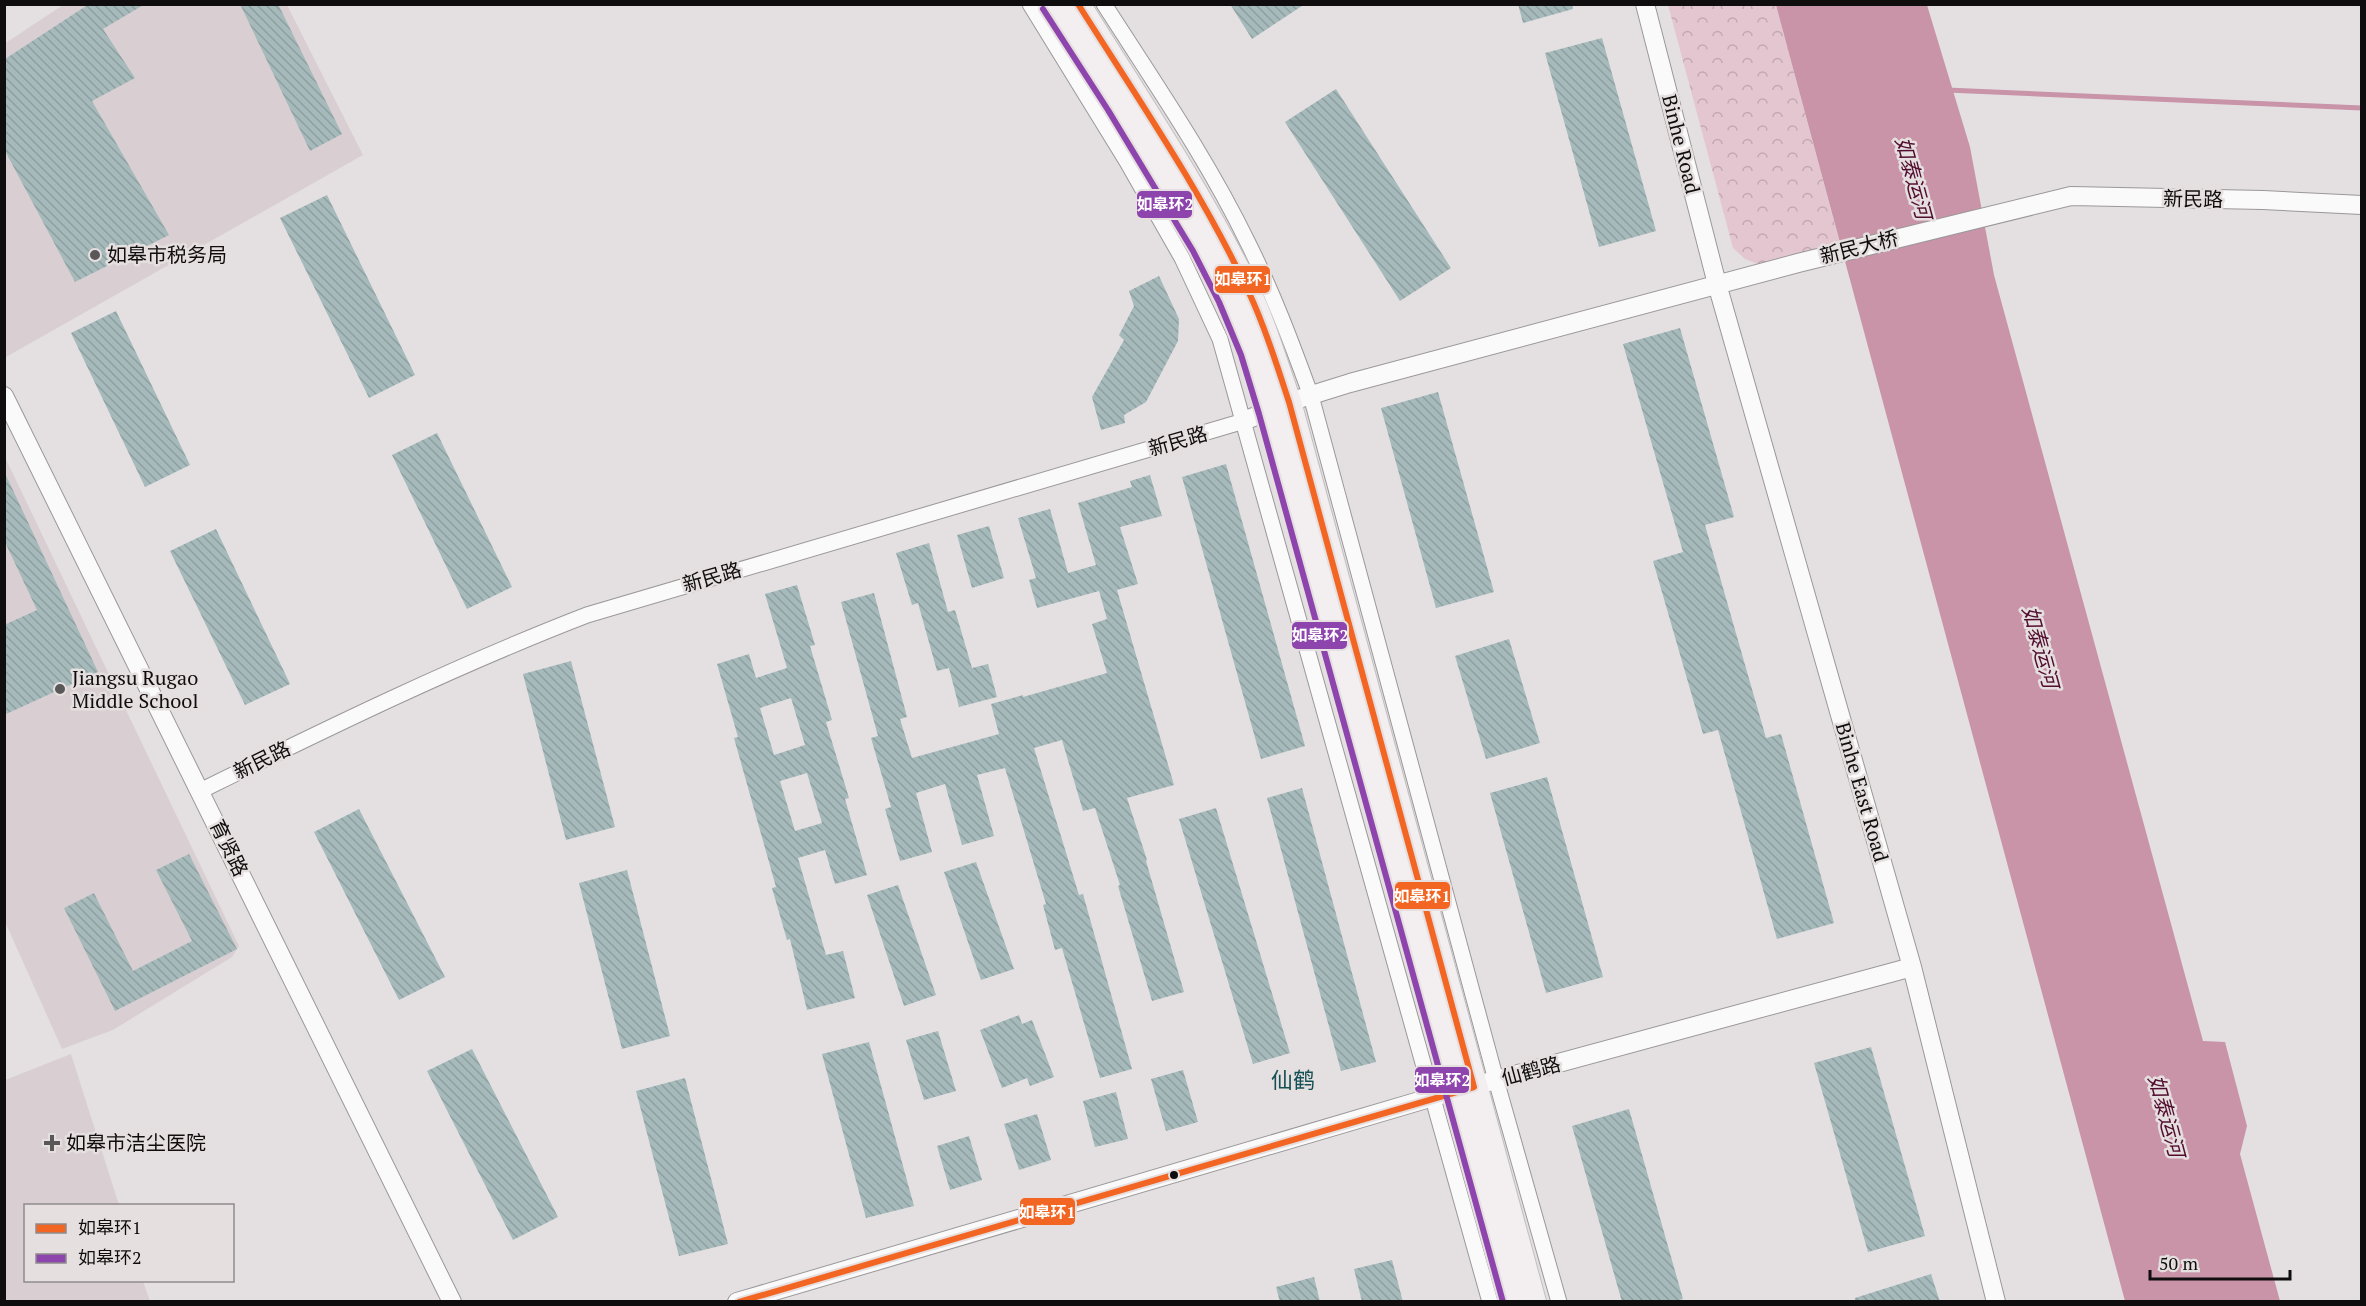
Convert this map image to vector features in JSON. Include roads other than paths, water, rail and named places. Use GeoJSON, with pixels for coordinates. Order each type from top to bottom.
{"type":"FeatureCollection","features":[{"type":"Feature","properties":{"kind":"main road"},"geometry":{"type":"LineString","coordinates":[[1051,4],[1116,105],[1201,247],[1227,298],[1249,352],[1290,403]]}},
{"type":"Feature","properties":{"kind":"main road"},"geometry":{"type":"LineString","coordinates":[[1078,4],[1171,153],[1245,284],[1290,403],[1464,1089],[1512,1302]]}},
{"type":"Feature","properties":{"kind":"main road"},"geometry":{"type":"LineString","coordinates":[[1464,1089],[1534,1302]]}},
{"type":"Feature","properties":{"kind":"street"},"geometry":{"type":"LineString","coordinates":[[1030,4],[1126,160],[1182,258],[1220,339],[1326,723],[1464,1089],[1559,1302]]}},
{"type":"Feature","properties":{"kind":"street"},"geometry":{"type":"LineString","coordinates":[[1104,4],[1204,162],[1248,243],[1287,331],[1290,403],[1464,1089],[1490,1302]]}},
{"type":"Feature","properties":{"kind":"street","name":"Binhe Road"},"geometry":{"type":"LineString","coordinates":[[1645,4],[1717,284]]}},
{"type":"Feature","properties":{"kind":"street","name":"新民路"},"geometry":{"type":"LineString","coordinates":[[2025,206],[2071,196],[2263,200],[2361,205]]}},
{"type":"Feature","properties":{"kind":"street","name":"新民大桥"},"geometry":{"type":"LineString","coordinates":[[1244,421],[1290,403],[1362,380],[1798,262],[2025,206]]}},
{"type":"Feature","properties":{"kind":"street","name":"Binhe East Road"},"geometry":{"type":"LineString","coordinates":[[1717,284],[1912,967],[1996,1302]]}},
{"type":"Feature","properties":{"kind":"street","name":"育贤路"},"geometry":{"type":"LineString","coordinates":[[4,396],[452,1302]]}},
{"type":"Feature","properties":{"kind":"street","name":"新民路"},"geometry":{"type":"LineString","coordinates":[[200,790],[368,709],[522,639],[587,615],[1244,421]]}},
{"type":"Feature","properties":{"kind":"street","name":"仙鹤路"},"geometry":{"type":"LineString","coordinates":[[737,1302],[1464,1089],[1912,967]]}},
{"type":"Feature","properties":{"kind":"water","name":"如泰运河"},"geometry":{"type":"Polygon","coordinates":[[[1776,5],[1927,5],[1970,147],[1994,275],[2203,1041],[2225,1042],[2247,1126],[2240,1154],[2280,1301],[2125,1301],[1776,5]]]}},
{"type":"Feature","properties":{"kind":"waterway"},"geometry":{"type":"LineString","coordinates":[[1947,90],[2362,108]]}},
{"type":"Feature","properties":{"kind":"place","name":"如皋市税务局"},"geometry":{"type":"Point","coordinates":[95,255]}},
{"type":"Feature","properties":{"kind":"place","name":"Jiangsu Rugao Middle School"},"geometry":{"type":"Point","coordinates":[60,689]}},
{"type":"Feature","properties":{"kind":"place","name":"如皋市洁尘医院"},"geometry":{"type":"Point","coordinates":[52,1143]}},
{"type":"Feature","properties":{"kind":"district","name":"仙鹤"},"geometry":{"type":"Point","coordinates":[1293,1080]}}]}
